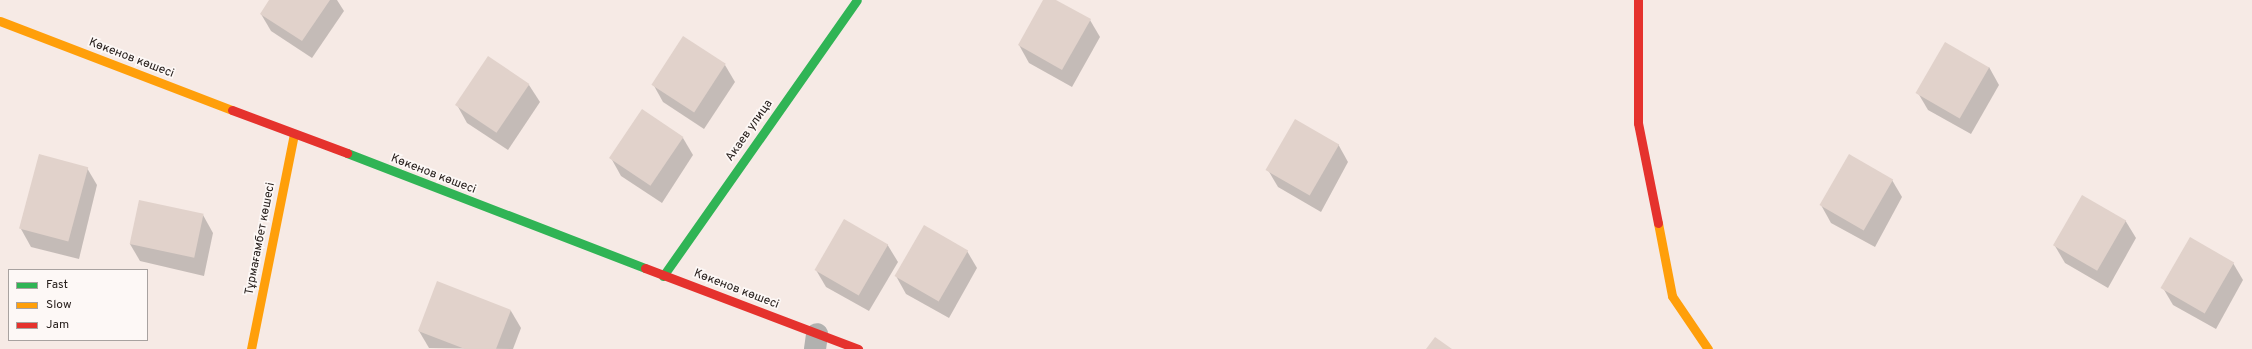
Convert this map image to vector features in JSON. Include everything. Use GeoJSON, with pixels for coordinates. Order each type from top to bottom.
{"type":"FeatureCollection","features":[{"type":"Feature","properties":{"kind":"street","name":"Акаев улица"},"geometry":{"type":"LineString","coordinates":[[663,276],[857,0]]}},
{"type":"Feature","properties":{"kind":"street"},"geometry":{"type":"LineString","coordinates":[[1638,0],[1638,123],[1672,296],[1708,349]]}},
{"type":"Feature","properties":{"kind":"street","name":"Көкенов көшесі"},"geometry":{"type":"LineString","coordinates":[[0,21],[663,276],[816,341],[858,349]]}},
{"type":"Feature","properties":{"kind":"street","name":"Тұрмағамбет көшесі"},"geometry":{"type":"LineString","coordinates":[[251,349],[294,134]]}},
{"type":"Feature","properties":{"kind":"building"},"geometry":{"type":"Polygon","coordinates":[[[269,0],[330,0],[302,41],[260,14],[269,0]]]}},
{"type":"Feature","properties":{"kind":"building"},"geometry":{"type":"Polygon","coordinates":[[[1043,0],[1056,0],[1091,19],[1062,70],[1018,45],[1043,0]]]}},
{"type":"Feature","properties":{"kind":"building"},"geometry":{"type":"Polygon","coordinates":[[[683,36],[726,64],[694,112],[651,85],[683,36]]]}},
{"type":"Feature","properties":{"kind":"building"},"geometry":{"type":"Polygon","coordinates":[[[1945,42],[1989,68],[1960,119],[1916,93],[1945,42]]]}},
{"type":"Feature","properties":{"kind":"building"},"geometry":{"type":"Polygon","coordinates":[[[488,56],[529,84],[496,133],[455,105],[488,56]]]}},
{"type":"Feature","properties":{"kind":"building"},"geometry":{"type":"Polygon","coordinates":[[[642,109],[683,137],[650,186],[609,158],[642,109]]]}},
{"type":"Feature","properties":{"kind":"building"},"geometry":{"type":"Polygon","coordinates":[[[1295,119],[1339,144],[1310,196],[1266,170],[1295,119]]]}},
{"type":"Feature","properties":{"kind":"building"},"geometry":{"type":"Polygon","coordinates":[[[39,154],[88,167],[68,242],[19,228],[39,154]]]}},
{"type":"Feature","properties":{"kind":"building"},"geometry":{"type":"Polygon","coordinates":[[[1849,154],[1893,179],[1864,231],[1820,205],[1849,154]]]}},
{"type":"Feature","properties":{"kind":"building"},"geometry":{"type":"Polygon","coordinates":[[[2082,195],[2126,220],[2097,271],[2053,245],[2082,195]]]}},
{"type":"Feature","properties":{"kind":"building"},"geometry":{"type":"Polygon","coordinates":[[[139,200],[204,214],[194,258],[130,244],[139,200]]]}},
{"type":"Feature","properties":{"kind":"building"},"geometry":{"type":"Polygon","coordinates":[[[844,219],[888,244],[859,296],[814,270],[844,219]]]}},
{"type":"Feature","properties":{"kind":"building"},"geometry":{"type":"Polygon","coordinates":[[[924,225],[968,250],[939,302],[894,276],[924,225]]]}},
{"type":"Feature","properties":{"kind":"building"},"geometry":{"type":"Polygon","coordinates":[[[2190,237],[2234,262],[2205,314],[2160,288],[2190,237]]]}},
{"type":"Feature","properties":{"kind":"building"},"geometry":{"type":"Polygon","coordinates":[[[437,281],[511,310],[496,349],[465,349],[418,331],[437,281]]]}},
{"type":"Feature","properties":{"kind":"building"},"geometry":{"type":"Polygon","coordinates":[[[1435,337],[1452,349],[1426,349],[1435,337]]]}},
{"type":"Feature","properties":{"kind":"traffic: fast"},"geometry":{"type":"LineString","coordinates":[[663,276],[857,0]]}},
{"type":"Feature","properties":{"kind":"traffic: fast"},"geometry":{"type":"LineString","coordinates":[[347,153],[645,268]]}},
{"type":"Feature","properties":{"kind":"traffic: slow"},"geometry":{"type":"LineString","coordinates":[[0,21],[232,110]]}},
{"type":"Feature","properties":{"kind":"traffic: slow"},"geometry":{"type":"LineString","coordinates":[[251,349],[294,134]]}},
{"type":"Feature","properties":{"kind":"traffic: slow"},"geometry":{"type":"LineString","coordinates":[[1658,223],[1672,296],[1708,349]]}},
{"type":"Feature","properties":{"kind":"traffic: jam"},"geometry":{"type":"LineString","coordinates":[[1638,0],[1638,123],[1658,223]]}},
{"type":"Feature","properties":{"kind":"traffic: jam"},"geometry":{"type":"LineString","coordinates":[[232,110],[347,153]]}},
{"type":"Feature","properties":{"kind":"traffic: jam"},"geometry":{"type":"LineString","coordinates":[[645,268],[858,349]]}}]}
